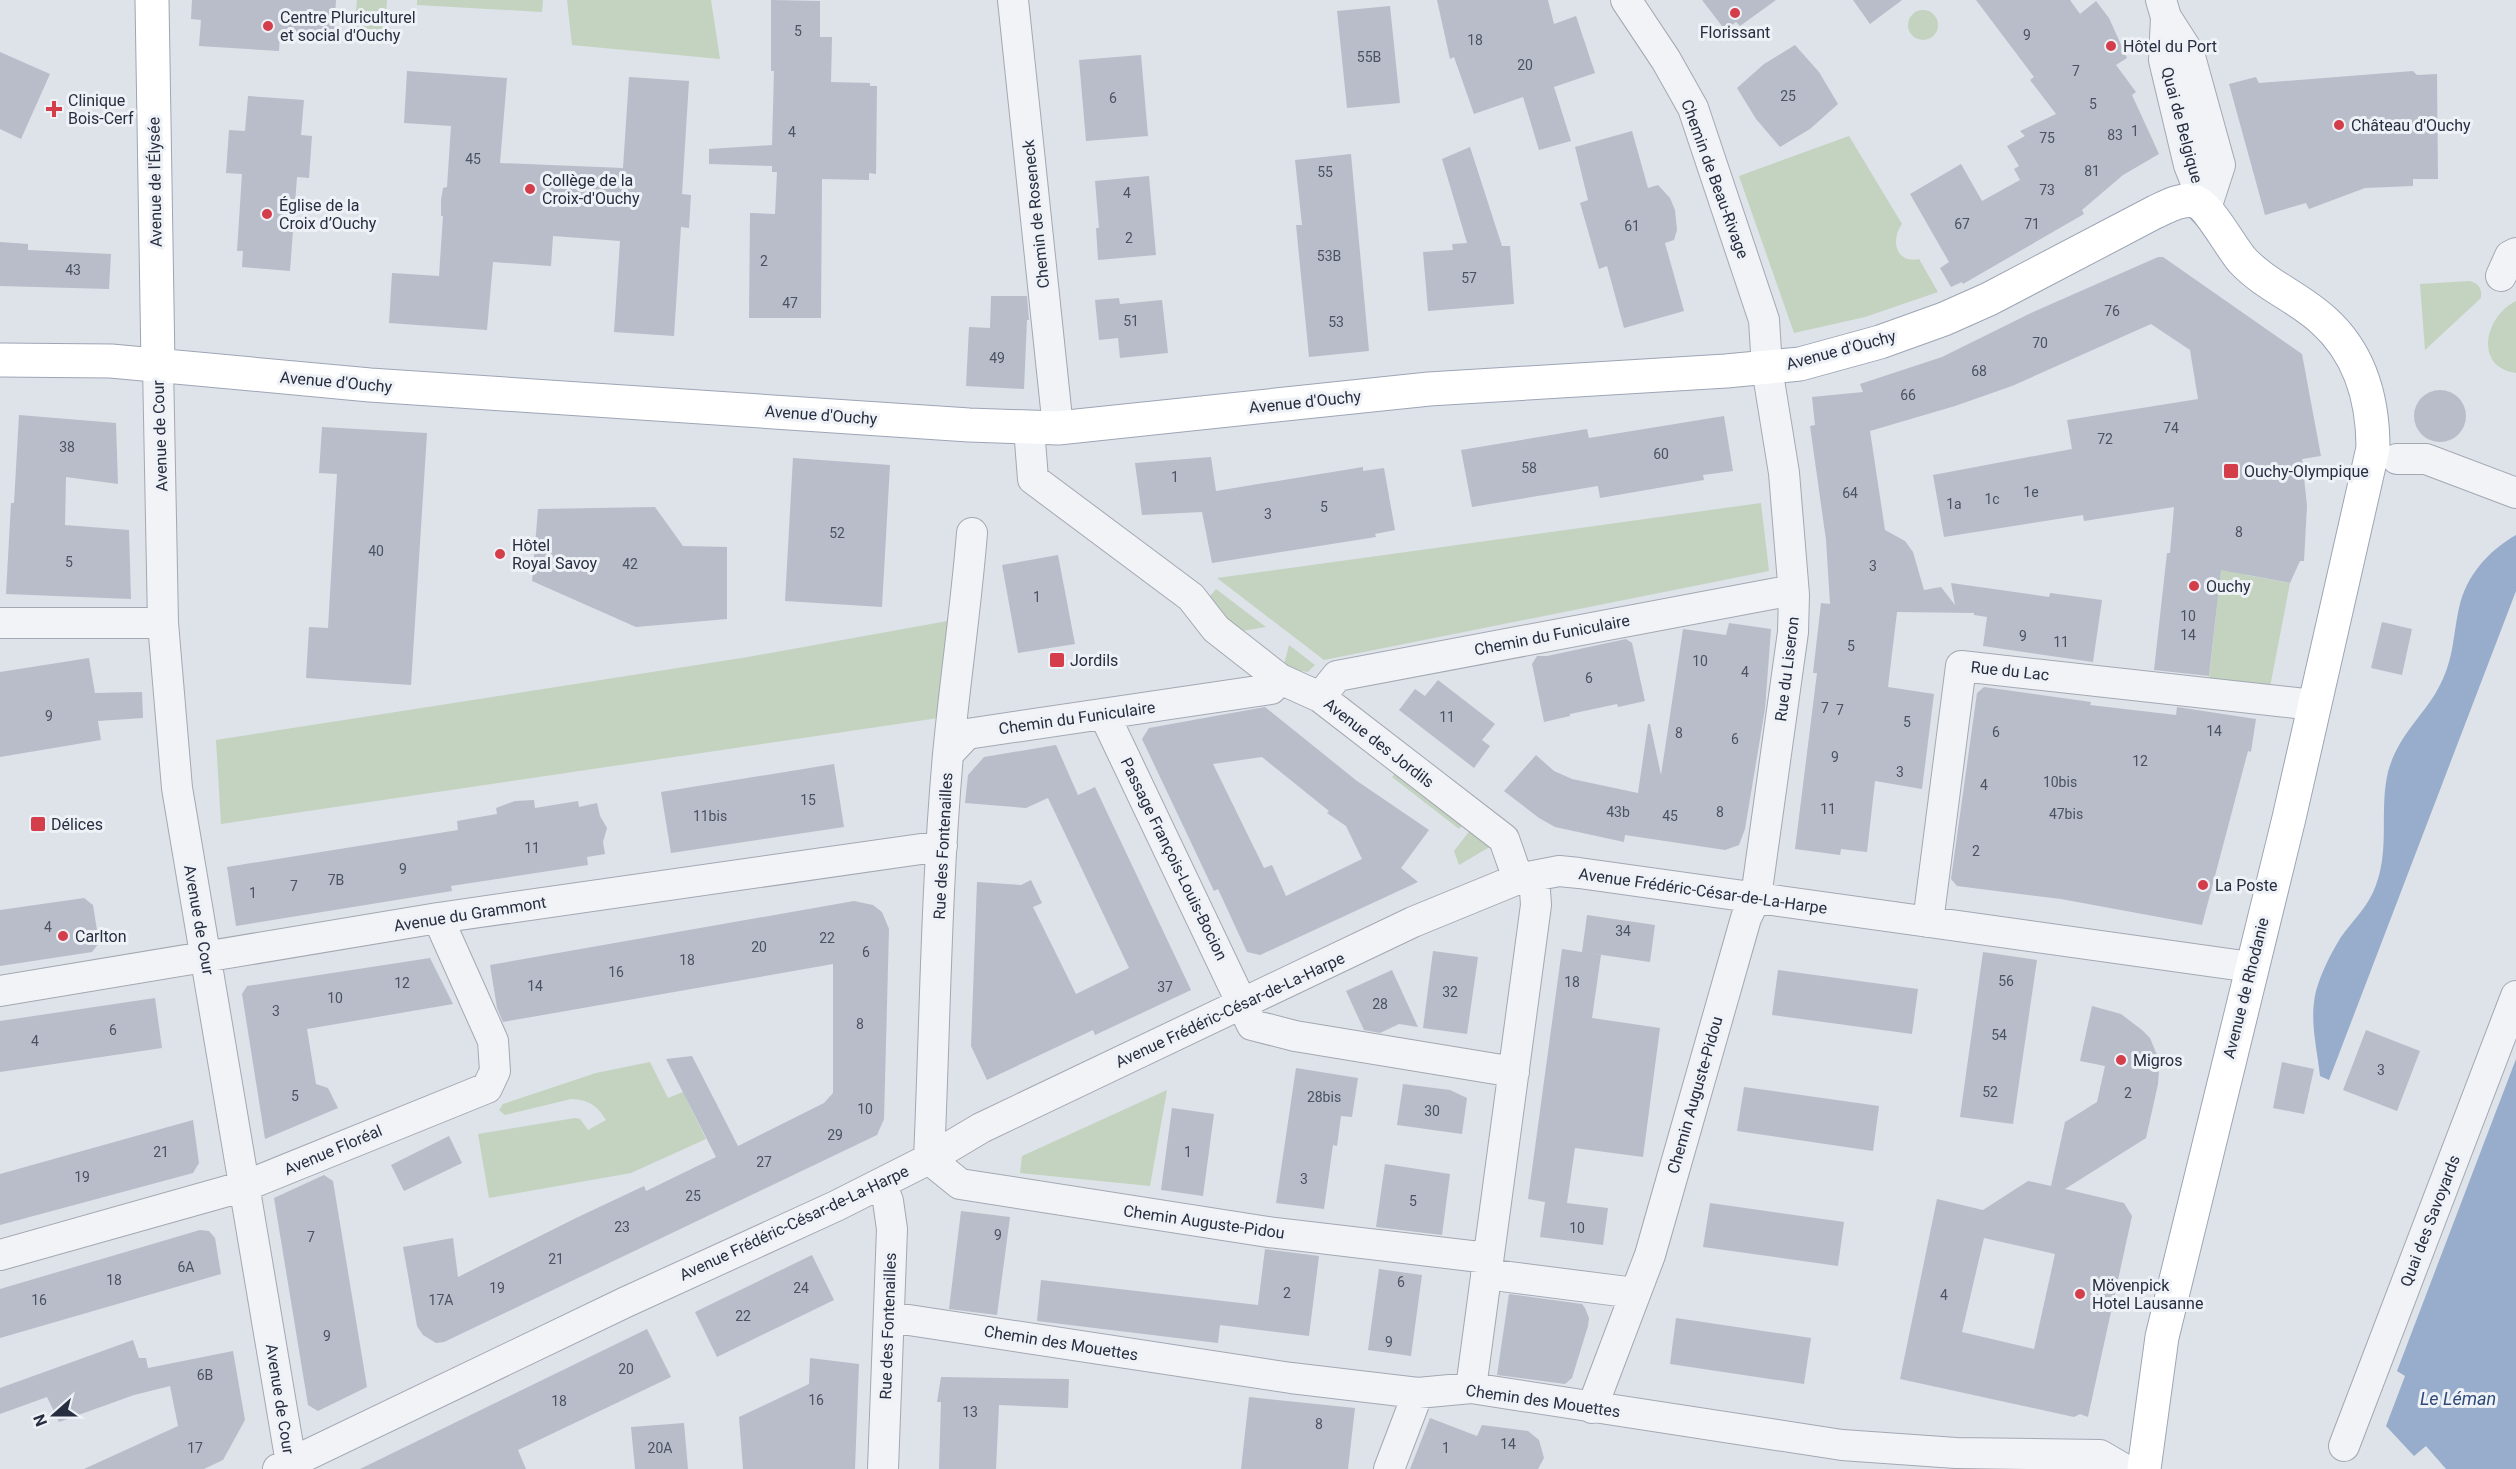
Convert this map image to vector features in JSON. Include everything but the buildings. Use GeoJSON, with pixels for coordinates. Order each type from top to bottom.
{"type":"FeatureCollection","features":[{"type":"Feature","properties":{"kind":"main road","name":"Avenue de l'Élysée"},"geometry":{"type":"LineString","coordinates":[[152,0],[158,365]]}},
{"type":"Feature","properties":{"kind":"main road","name":"Avenue d'Ouchy"},"geometry":{"type":"LineString","coordinates":[[0,360],[111,361],[370,385],[1044,428],[1461,386],[1767,368],[1828,357],[1934,323],[1989,299],[2180,201],[2194,201],[2206,208]]}},
{"type":"Feature","properties":{"kind":"main road","name":"Avenue de Rhodanie"},"geometry":{"type":"LineString","coordinates":[[2144,1469],[2162,1337],[2314,705],[2373,448],[2373,424],[2361,372],[2347,346],[2322,320],[2248,266],[2223,236],[2206,208]]}},
{"type":"Feature","properties":{"kind":"street","name":"Chemin de Roseneck"},"geometry":{"type":"LineString","coordinates":[[1013,0],[1044,428]]}},
{"type":"Feature","properties":{"kind":"street","name":"Chemin de Beau-Rivage"},"geometry":{"type":"LineString","coordinates":[[1626,1],[1666,60],[1693,108],[1764,320],[1767,368]]}},
{"type":"Feature","properties":{"kind":"street","name":"Quai de Belgique"},"geometry":{"type":"LineString","coordinates":[[2163,8],[2164,60],[2189,165],[2206,208]]}},
{"type":"Feature","properties":{"kind":"street","name":"Avenue de Cour"},"geometry":{"type":"LineString","coordinates":[[158,365],[163,622],[177,788],[245,1186],[287,1467]]}},
{"type":"Feature","properties":{"kind":"street","name":"Rue du Liseron"},"geometry":{"type":"LineString","coordinates":[[1756,897],[1793,632],[1794,595],[1784,473],[1767,368]]}},
{"type":"Feature","properties":{"kind":"street","name":"Avenue des Jordils"},"geometry":{"type":"LineString","coordinates":[[1044,428],[1033,479],[1191,597],[1216,629],[1280,679],[1320,697],[1504,839],[1526,878]]}},
{"type":"Feature","properties":{"kind":"street"},"geometry":{"type":"LineString","coordinates":[[2397,459],[2426,459],[2516,493]]}},
{"type":"Feature","properties":{"kind":"street","name":"Rue des Fontenailles"},"geometry":{"type":"LineString","coordinates":[[929,1159],[948,754],[972,533]]}},
{"type":"Feature","properties":{"kind":"street","name":"Chemin du Funiculaire"},"geometry":{"type":"LineString","coordinates":[[1320,697],[1338,676],[1777,593],[1794,595]]}},
{"type":"Feature","properties":{"kind":"street"},"geometry":{"type":"LineString","coordinates":[[0,623],[163,622]]}},
{"type":"Feature","properties":{"kind":"street","name":"Rue du Lac"},"geometry":{"type":"LineString","coordinates":[[1928,922],[1961,666],[2314,705]]}},
{"type":"Feature","properties":{"kind":"street","name":"Chemin du Funiculaire"},"geometry":{"type":"LineString","coordinates":[[948,754],[967,734],[1271,689],[1280,679]]}},
{"type":"Feature","properties":{"kind":"street","name":"Passage François-Louis-Bocion"},"geometry":{"type":"LineString","coordinates":[[1104,714],[1242,1003]]}},
{"type":"Feature","properties":{"kind":"street","name":"Avenue du Grammont"},"geometry":{"type":"LineString","coordinates":[[0,991],[438,918],[942,846]]}},
{"type":"Feature","properties":{"kind":"street","name":"Avenue Frédéric-César-de-La-Harpe"},"geometry":{"type":"LineString","coordinates":[[287,1467],[626,1302],[881,1184],[981,1128],[1242,1003],[1413,922],[1526,878],[1559,872],[1579,873],[2251,967]]}},
{"type":"Feature","properties":{"kind":"street"},"geometry":{"type":"LineString","coordinates":[[1471,1388],[1536,905],[1526,878]]}},
{"type":"Feature","properties":{"kind":"street","name":"Chemin Auguste-Pidou"},"geometry":{"type":"LineString","coordinates":[[1592,1408],[1650,1255],[1746,918],[1756,897]]}},
{"type":"Feature","properties":{"kind":"street","name":"Avenue Floréal"},"geometry":{"type":"LineString","coordinates":[[0,1255],[245,1186],[487,1088],[495,1071],[493,1041],[438,918]]}},
{"type":"Feature","properties":{"kind":"street","name":"Quai des Savoyards"},"geometry":{"type":"LineString","coordinates":[[2344,1446],[2516,996]]}},
{"type":"Feature","properties":{"kind":"street"},"geometry":{"type":"LineString","coordinates":[[1242,1003],[1252,1025],[1295,1036],[1514,1072]]}},
{"type":"Feature","properties":{"kind":"street","name":"Chemin Auguste-Pidou"},"geometry":{"type":"LineString","coordinates":[[929,1159],[960,1185],[1487,1266],[1635,1293]]}},
{"type":"Feature","properties":{"kind":"street","name":"Rue des Fontenailles"},"geometry":{"type":"LineString","coordinates":[[881,1184],[888,1201],[892,1229],[883,1469]]}},
{"type":"Feature","properties":{"kind":"street","name":"Chemin des Mouettes"},"geometry":{"type":"LineString","coordinates":[[889,1317],[1291,1378],[1418,1393],[1471,1388],[1842,1444],[1956,1453],[2100,1455],[2124,1469]]}},
{"type":"Feature","properties":{"kind":"street"},"geometry":{"type":"LineString","coordinates":[[1389,1469],[1418,1393]]}},
{"type":"Feature","properties":{"kind":"green space"},"geometry":{"type":"Polygon","coordinates":[[[357,0],[387,0],[385,35],[354,34],[357,0]]]}},
{"type":"Feature","properties":{"kind":"green space"},"geometry":{"type":"Polygon","coordinates":[[[417,0],[543,0],[542,12],[417,5],[417,0]]]}},
{"type":"Feature","properties":{"kind":"green space"},"geometry":{"type":"Polygon","coordinates":[[[567,0],[711,0],[720,59],[572,45],[567,0]]]}},
{"type":"Feature","properties":{"kind":"green space"},"geometry":{"type":"Polygon","coordinates":[[[1923,10],[1934,14],[1938,25],[1934,36],[1923,40],[1912,36],[1908,25],[1912,14],[1923,10]]]}},
{"type":"Feature","properties":{"kind":"green space"},"geometry":{"type":"Polygon","coordinates":[[[1849,136],[1902,224],[1896,237],[1897,249],[1905,258],[1919,259],[1938,292],[1865,317],[1794,333],[1739,176],[1849,136]]]}},
{"type":"Feature","properties":{"kind":"green space"},"geometry":{"type":"Polygon","coordinates":[[[2470,281],[2479,287],[2481,298],[2425,350],[2420,284],[2470,281]]]}},
{"type":"Feature","properties":{"kind":"green space"},"geometry":{"type":"Polygon","coordinates":[[[2516,301],[2516,373],[2502,369],[2494,361],[2489,352],[2488,340],[2497,318],[2505,308],[2516,301]]]}},
{"type":"Feature","properties":{"kind":"green space"},"geometry":{"type":"Polygon","coordinates":[[[1761,503],[1769,571],[1324,660],[1217,578],[1761,503]]]}},
{"type":"Feature","properties":{"kind":"green space"},"geometry":{"type":"Polygon","coordinates":[[[2222,559],[2246,575],[2290,583],[2270,687],[2209,679],[2222,559]]]}},
{"type":"Feature","properties":{"kind":"green space"},"geometry":{"type":"Polygon","coordinates":[[[1216,589],[1266,627],[1236,632],[1207,600],[1216,589]]]}},
{"type":"Feature","properties":{"kind":"green space"},"geometry":{"type":"Polygon","coordinates":[[[953,620],[945,717],[221,824],[216,740],[748,657],[953,620]]]}},
{"type":"Feature","properties":{"kind":"green space"},"geometry":{"type":"Polygon","coordinates":[[[1289,645],[1315,665],[1308,672],[1283,668],[1289,645]]]}},
{"type":"Feature","properties":{"kind":"green space"},"geometry":{"type":"Polygon","coordinates":[[[1397,771],[1464,823],[1459,829],[1392,777],[1397,771]]]}},
{"type":"Feature","properties":{"kind":"green space"},"geometry":{"type":"Polygon","coordinates":[[[1471,829],[1493,845],[1459,865],[1454,851],[1471,829]]]}},
{"type":"Feature","properties":{"kind":"green space"},"geometry":{"type":"Polygon","coordinates":[[[650,1062],[668,1098],[683,1092],[706,1139],[631,1173],[489,1198],[478,1134],[575,1118],[580,1119],[588,1130],[606,1120],[592,1104],[571,1099],[505,1115],[499,1110],[503,1104],[596,1073],[650,1062]]]}},
{"type":"Feature","properties":{"kind":"green space"},"geometry":{"type":"Polygon","coordinates":[[[1167,1090],[1150,1186],[1020,1173],[1022,1156],[1167,1090]]]}},
{"type":"Feature","properties":{"kind":"water"},"geometry":{"type":"Polygon","coordinates":[[[2516,535],[2516,591],[2329,1080],[2320,1076],[2313,1023],[2316,991],[2323,970],[2341,937],[2365,906],[2376,885],[2383,857],[2384,800],[2388,772],[2405,735],[2435,695],[2441,683],[2451,655],[2459,608],[2467,585],[2480,565],[2496,549],[2516,535]]]}},
{"type":"Feature","properties":{"kind":"water","name":"Le Léman"},"geometry":{"type":"Polygon","coordinates":[[[2516,1059],[2516,1469],[2446,1469],[2426,1446],[2414,1456],[2386,1426],[2405,1376],[2397,1371],[2516,1059]]]}},
{"type":"Feature","properties":{"kind":"place","name":"Florissant"},"geometry":{"type":"Point","coordinates":[1735,13]}},
{"type":"Feature","properties":{"kind":"place","name":"Centre Pluriculturel et social d'Ouchy"},"geometry":{"type":"Point","coordinates":[268,26]}},
{"type":"Feature","properties":{"kind":"place","name":"Hôtel du Port"},"geometry":{"type":"Point","coordinates":[2111,46]}},
{"type":"Feature","properties":{"kind":"place","name":"Clinique Bois-Cerf"},"geometry":{"type":"Point","coordinates":[54,109]}},
{"type":"Feature","properties":{"kind":"place","name":"Château d'Ouchy"},"geometry":{"type":"Point","coordinates":[2339,125]}},
{"type":"Feature","properties":{"kind":"place","name":"Collège de la Croix-d'Ouchy"},"geometry":{"type":"Point","coordinates":[530,189]}},
{"type":"Feature","properties":{"kind":"place","name":"Église de la Croix d’Ouchy"},"geometry":{"type":"Point","coordinates":[267,214]}},
{"type":"Feature","properties":{"kind":"place","name":"Ouchy-Olympique"},"geometry":{"type":"Point","coordinates":[2231,471]}},
{"type":"Feature","properties":{"kind":"place","name":"Hôtel Royal Savoy"},"geometry":{"type":"Point","coordinates":[500,554]}},
{"type":"Feature","properties":{"kind":"place","name":"Ouchy"},"geometry":{"type":"Point","coordinates":[2194,586]}},
{"type":"Feature","properties":{"kind":"place","name":"Jordils"},"geometry":{"type":"Point","coordinates":[1057,660]}},
{"type":"Feature","properties":{"kind":"place","name":"Délices"},"geometry":{"type":"Point","coordinates":[38,824]}},
{"type":"Feature","properties":{"kind":"place","name":"La Poste"},"geometry":{"type":"Point","coordinates":[2203,885]}},
{"type":"Feature","properties":{"kind":"place","name":"Carlton"},"geometry":{"type":"Point","coordinates":[63,936]}},
{"type":"Feature","properties":{"kind":"place","name":"Migros"},"geometry":{"type":"Point","coordinates":[2121,1060]}},
{"type":"Feature","properties":{"kind":"place","name":"Mövenpick Hotel Lausanne"},"geometry":{"type":"Point","coordinates":[2080,1294]}}]}
